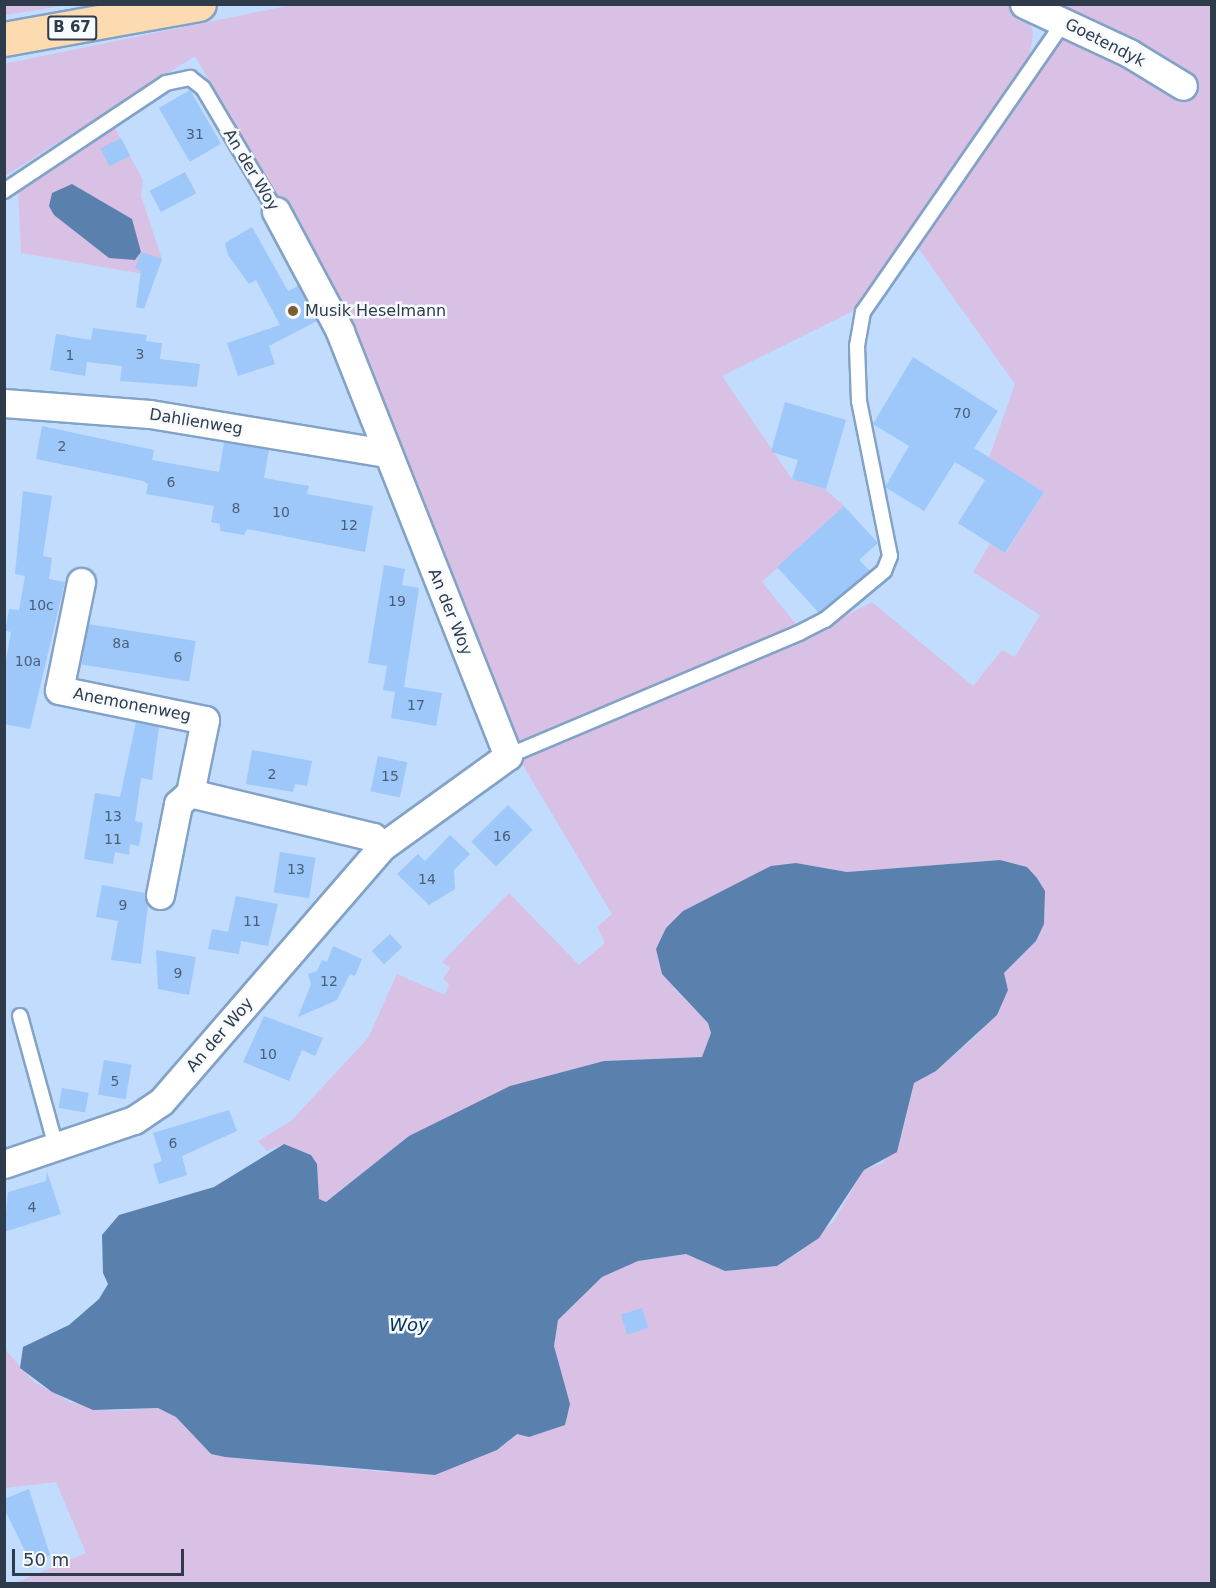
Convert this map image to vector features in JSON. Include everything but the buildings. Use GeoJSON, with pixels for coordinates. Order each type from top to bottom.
{"type":"FeatureCollection","features":[{"type":"Feature","properties":{"kind":"main road","name":"B 67"},"geometry":{"type":"LineString","coordinates":[[4,39],[199,4]]}},
{"type":"Feature","properties":{"kind":"street","name":"Goetendyk"},"geometry":{"type":"LineString","coordinates":[[1024,4],[1064,22],[1183,86]]}},
{"type":"Feature","properties":{"kind":"street","name":"An der Woy"},"geometry":{"type":"LineString","coordinates":[[4,1164],[134,1120],[160,1102],[383,846],[508,756],[386,453],[340,331],[276,212]]}},
{"type":"Feature","properties":{"kind":"street","name":"Dahlienweg"},"geometry":{"type":"LineString","coordinates":[[4,403],[150,414],[386,453]]}},
{"type":"Feature","properties":{"kind":"street","name":"Anemonenweg"},"geometry":{"type":"LineString","coordinates":[[81,582],[59,690],[205,720],[190,793],[178,804],[160,895]]}},
{"type":"Feature","properties":{"kind":"street"},"geometry":{"type":"LineString","coordinates":[[190,793],[373,837],[383,846]]}},
{"type":"Feature","properties":{"kind":"lane"},"geometry":{"type":"LineString","coordinates":[[508,756],[808,629],[852,600],[884,571],[890,556],[859,401],[857,346],[863,312],[1064,22]]}},
{"type":"Feature","properties":{"kind":"lane","name":"An der Woy"},"geometry":{"type":"LineString","coordinates":[[4,191],[166,82],[190,78],[203,88],[276,212]]}},
{"type":"Feature","properties":{"kind":"lane"},"geometry":{"type":"LineString","coordinates":[[20,1016],[56,1147]]}},
{"type":"Feature","properties":{"kind":"shaded area"},"geometry":{"type":"Polygon","coordinates":[[[5,4],[68,4],[68,5],[5,15],[5,4]]]}},
{"type":"Feature","properties":{"kind":"shaded area"},"geometry":{"type":"Polygon","coordinates":[[[296,4],[1007,4],[1028,18],[1033,32],[1030,54],[1018,77],[859,308],[722,376],[792,479],[825,489],[844,506],[762,582],[799,628],[514,747],[347,326],[195,56],[5,176],[4,64],[296,4]]]}},
{"type":"Feature","properties":{"kind":"shaded area"},"geometry":{"type":"Polygon","coordinates":[[[1046,5],[1211,5],[1211,1583],[15,1583],[86,1553],[56,1482],[5,1488],[4,1348],[33,1381],[70,1402],[112,1411],[158,1408],[176,1417],[211,1454],[225,1457],[386,1472],[496,1450],[517,1434],[561,1373],[554,1346],[558,1320],[602,1277],[638,1261],[686,1254],[725,1271],[777,1266],[799,1252],[833,1222],[864,1170],[883,1163],[902,1134],[914,1083],[936,1071],[978,1034],[1008,990],[1004,974],[1036,941],[1046,910],[1000,860],[847,872],[797,863],[674,988],[708,1023],[711,1033],[702,1057],[604,1061],[409,1136],[326,1202],[319,1199],[317,1164],[311,1155],[284,1144],[267,1151],[258,1141],[291,1121],[368,1038],[397,974],[445,995],[449,984],[443,979],[450,968],[442,962],[509,893],[579,965],[605,943],[597,927],[612,914],[518,757],[806,637],[872,602],[973,686],[1002,650],[1015,657],[1040,615],[973,572],[990,544],[1006,553],[1044,492],[989,458],[1015,384],[916,245],[1041,59],[1066,36],[1046,5]]]}},
{"type":"Feature","properties":{"kind":"shaded area"},"geometry":{"type":"Polygon","coordinates":[[[115,128],[143,180],[141,196],[162,259],[156,276],[21,253],[18,190],[115,128]]]}},
{"type":"Feature","properties":{"kind":"water"},"geometry":{"type":"Polygon","coordinates":[[[72,184],[132,219],[141,252],[135,260],[109,258],[54,215],[49,206],[52,193],[72,184]]]}},
{"type":"Feature","properties":{"kind":"water","name":"Woy"},"geometry":{"type":"Polygon","coordinates":[[[1000,860],[1027,867],[1037,878],[1045,891],[1044,924],[1036,941],[1004,973],[1008,990],[997,1015],[936,1071],[914,1083],[897,1152],[864,1170],[819,1238],[777,1266],[725,1271],[686,1254],[638,1261],[602,1277],[558,1320],[554,1346],[570,1404],[565,1425],[529,1437],[517,1434],[497,1450],[435,1475],[225,1457],[211,1454],[176,1417],[158,1408],[93,1410],[52,1392],[20,1368],[23,1347],[69,1325],[99,1299],[108,1284],[103,1273],[102,1235],[119,1215],[214,1187],[284,1144],[311,1155],[317,1164],[319,1199],[326,1202],[409,1136],[510,1086],[604,1061],[702,1057],[711,1033],[708,1023],[662,974],[656,949],[666,928],[683,911],[771,866],[796,863],[847,872],[1000,860]]]}},
{"type":"Feature","properties":{"kind":"place","name":"Musik Heselmann"},"geometry":{"type":"Point","coordinates":[293,311]}}]}
